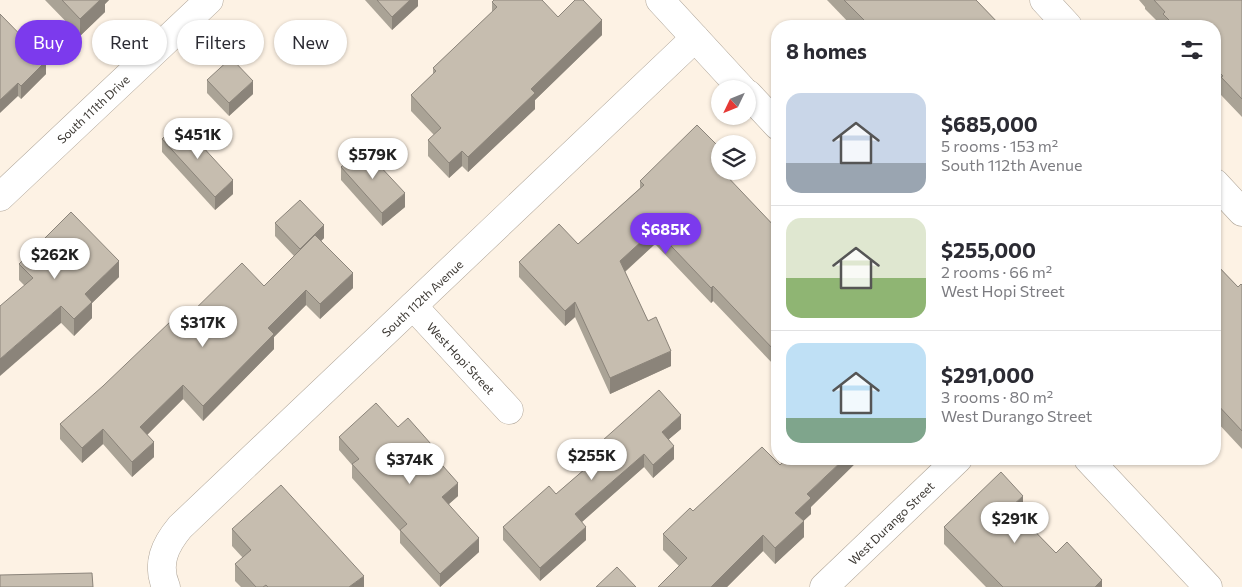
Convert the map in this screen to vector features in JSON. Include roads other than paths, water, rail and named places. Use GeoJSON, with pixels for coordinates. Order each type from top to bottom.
{"type":"FeatureCollection","features":[{"type":"Feature","properties":{"kind":"street","name":"South 111th Drive"},"geometry":{"type":"LineString","coordinates":[[0,197],[209,0]]}},
{"type":"Feature","properties":{"kind":"street"},"geometry":{"type":"LineString","coordinates":[[660,0],[734,80]]}},
{"type":"Feature","properties":{"kind":"street"},"geometry":{"type":"LineString","coordinates":[[1044,0],[1062,20]]}},
{"type":"Feature","properties":{"kind":"street","name":"South 112th Avenue"},"geometry":{"type":"LineString","coordinates":[[163,576],[164,551],[170,538],[180,527],[695,38]]}},
{"type":"Feature","properties":{"kind":"street"},"geometry":{"type":"LineString","coordinates":[[756,103],[771,119]]}},
{"type":"Feature","properties":{"kind":"street"},"geometry":{"type":"LineString","coordinates":[[1221,190],[1242,212]]}},
{"type":"Feature","properties":{"kind":"street","name":"West Hopi Street"},"geometry":{"type":"LineString","coordinates":[[413,306],[509,410]]}},
{"type":"Feature","properties":{"kind":"street","name":"West Durango Street"},"geometry":{"type":"LineString","coordinates":[[824,587],[952,465]]}},
{"type":"Feature","properties":{"kind":"street"},"geometry":{"type":"LineString","coordinates":[[1094,465],[1208,587]]}}]}
